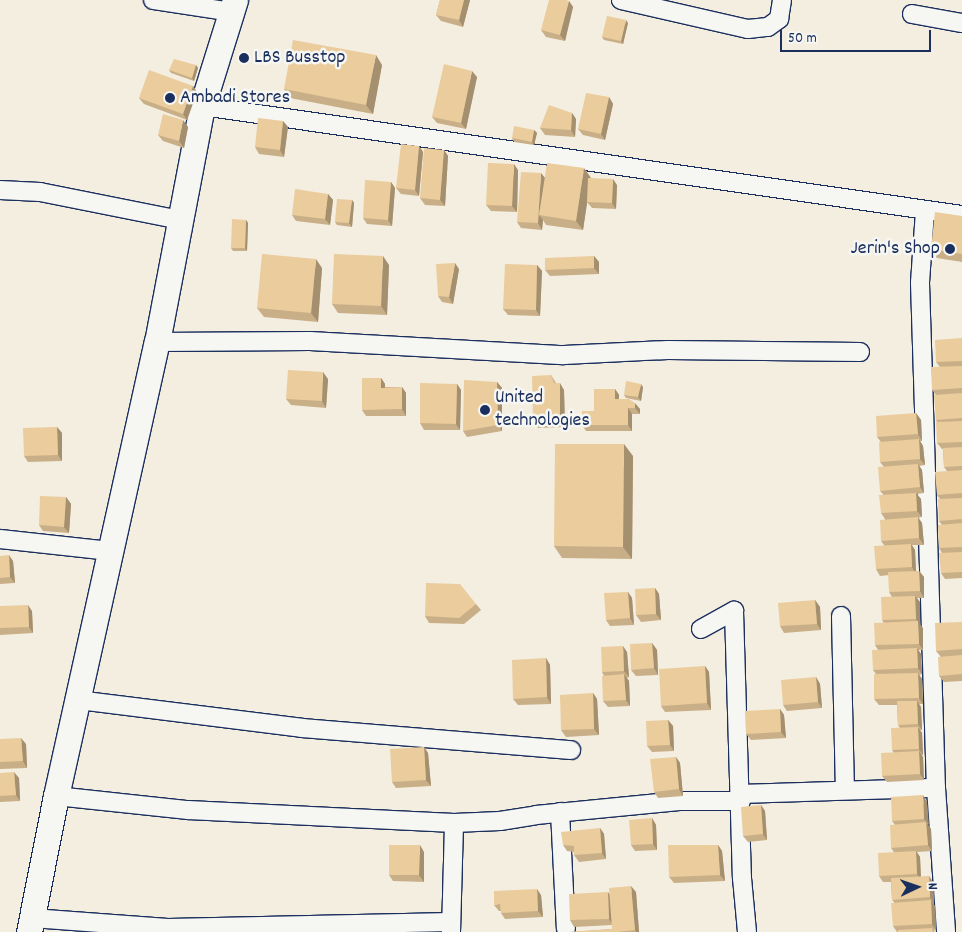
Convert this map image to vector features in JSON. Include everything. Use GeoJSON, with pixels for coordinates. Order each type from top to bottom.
{"type":"FeatureCollection","features":[{"type":"Feature","properties":{"kind":"main road"},"geometry":{"type":"LineString","coordinates":[[30,925],[56,796],[157,342],[202,106],[234,6]]}},
{"type":"Feature","properties":{"kind":"street"},"geometry":{"type":"LineString","coordinates":[[153,0],[234,6]]}},
{"type":"Feature","properties":{"kind":"street"},"geometry":{"type":"LineString","coordinates":[[621,0],[748,29],[768,27],[779,19],[782,0]]}},
{"type":"Feature","properties":{"kind":"street"},"geometry":{"type":"LineString","coordinates":[[912,14],[962,23]]}},
{"type":"Feature","properties":{"kind":"street"},"geometry":{"type":"LineString","coordinates":[[202,106],[925,211],[962,214]]}},
{"type":"Feature","properties":{"kind":"street"},"geometry":{"type":"LineString","coordinates":[[0,190],[40,192],[180,220]]}},
{"type":"Feature","properties":{"kind":"street"},"geometry":{"type":"LineString","coordinates":[[925,211],[920,283],[936,788],[946,932]]}},
{"type":"Feature","properties":{"kind":"street"},"geometry":{"type":"LineString","coordinates":[[157,342],[310,341],[564,355],[678,350],[860,352]]}},
{"type":"Feature","properties":{"kind":"street"},"geometry":{"type":"LineString","coordinates":[[0,539],[110,551]]}},
{"type":"Feature","properties":{"kind":"street"},"geometry":{"type":"LineString","coordinates":[[701,629],[734,611],[742,878],[747,932]]}},
{"type":"Feature","properties":{"kind":"street"},"geometry":{"type":"LineString","coordinates":[[841,616],[845,790]]}},
{"type":"Feature","properties":{"kind":"street"},"geometry":{"type":"LineString","coordinates":[[78,700],[302,728],[571,750]]}},
{"type":"Feature","properties":{"kind":"street"},"geometry":{"type":"LineString","coordinates":[[56,796],[188,810],[454,823],[500,821],[560,812],[679,801],[845,790],[936,788]]}},
{"type":"Feature","properties":{"kind":"street"},"geometry":{"type":"LineString","coordinates":[[560,812],[566,930]]}},
{"type":"Feature","properties":{"kind":"street"},"geometry":{"type":"LineString","coordinates":[[30,925],[168,928],[451,927],[454,823]]}},
{"type":"Feature","properties":{"kind":"building"},"geometry":{"type":"Polygon","coordinates":[[[440,0],[464,0],[459,20],[436,15],[440,0]]]}},
{"type":"Feature","properties":{"kind":"building"},"geometry":{"type":"Polygon","coordinates":[[[549,0],[569,1],[560,35],[541,30],[549,0]]]}},
{"type":"Feature","properties":{"kind":"building"},"geometry":{"type":"Polygon","coordinates":[[[607,16],[626,20],[621,41],[602,37],[607,16]]]}},
{"type":"Feature","properties":{"kind":"building"},"geometry":{"type":"Polygon","coordinates":[[[293,40],[376,55],[366,105],[284,89],[293,40]]]}},
{"type":"Feature","properties":{"kind":"building"},"geometry":{"type":"Polygon","coordinates":[[[174,59],[196,65],[192,78],[169,70],[174,59]]]}},
{"type":"Feature","properties":{"kind":"building"},"geometry":{"type":"Polygon","coordinates":[[[444,64],[472,71],[461,123],[432,117],[444,64]]]}},
{"type":"Feature","properties":{"kind":"building","name":"Ambadi Stores"},"geometry":{"type":"Polygon","coordinates":[[[149,70],[193,86],[183,114],[139,98],[149,70]]]}},
{"type":"Feature","properties":{"kind":"building"},"geometry":{"type":"Polygon","coordinates":[[[586,93],[609,97],[601,134],[578,129],[586,93]]]}},
{"type":"Feature","properties":{"kind":"building"},"geometry":{"type":"Polygon","coordinates":[[[549,105],[572,113],[571,130],[540,128],[549,105]]]}},
{"type":"Feature","properties":{"kind":"building"},"geometry":{"type":"Polygon","coordinates":[[[163,114],[183,120],[179,141],[158,135],[163,114]]]}},
{"type":"Feature","properties":{"kind":"building"},"geometry":{"type":"Polygon","coordinates":[[[258,118],[283,121],[280,150],[255,147],[258,118]]]}},
{"type":"Feature","properties":{"kind":"building"},"geometry":{"type":"Polygon","coordinates":[[[514,126],[534,130],[532,142],[512,138],[514,126]]]}},
{"type":"Feature","properties":{"kind":"building"},"geometry":{"type":"Polygon","coordinates":[[[401,144],[419,146],[415,190],[396,188],[401,144]]]}},
{"type":"Feature","properties":{"kind":"building"},"geometry":{"type":"Polygon","coordinates":[[[424,148],[444,150],[440,200],[420,198],[424,148]]]}},
{"type":"Feature","properties":{"kind":"building"},"geometry":{"type":"Polygon","coordinates":[[[488,163],[514,164],[512,206],[486,205],[488,163]]]}},
{"type":"Feature","properties":{"kind":"building"},"geometry":{"type":"Polygon","coordinates":[[[547,163],[584,168],[576,221],[539,215],[547,163]]]}},
{"type":"Feature","properties":{"kind":"building"},"geometry":{"type":"Polygon","coordinates":[[[521,172],[541,173],[538,223],[517,222],[521,172]]]}},
{"type":"Feature","properties":{"kind":"building"},"geometry":{"type":"Polygon","coordinates":[[[588,178],[613,179],[612,203],[587,202],[588,178]]]}},
{"type":"Feature","properties":{"kind":"building"},"geometry":{"type":"Polygon","coordinates":[[[365,180],[391,182],[388,220],[363,218],[365,180]]]}},
{"type":"Feature","properties":{"kind":"building"},"geometry":{"type":"Polygon","coordinates":[[[295,189],[328,194],[325,219],[292,215],[295,189]]]}},
{"type":"Feature","properties":{"kind":"building"},"geometry":{"type":"Polygon","coordinates":[[[337,199],[352,200],[349,223],[335,222],[337,199]]]}},
{"type":"Feature","properties":{"kind":"building","name":"Jerin's Shop"},"geometry":{"type":"Polygon","coordinates":[[[935,212],[962,216],[962,254],[931,249],[935,212]]]}},
{"type":"Feature","properties":{"kind":"building"},"geometry":{"type":"Polygon","coordinates":[[[232,219],[246,220],[245,248],[231,248],[232,219]]]}},
{"type":"Feature","properties":{"kind":"building"},"geometry":{"type":"Polygon","coordinates":[[[262,254],[316,259],[311,313],[257,308],[262,254]]]}},
{"type":"Feature","properties":{"kind":"building"},"geometry":{"type":"Polygon","coordinates":[[[334,254],[383,256],[381,306],[332,304],[334,254]]]}},
{"type":"Feature","properties":{"kind":"building"},"geometry":{"type":"Polygon","coordinates":[[[594,256],[594,268],[545,270],[545,258],[594,256]]]}},
{"type":"Feature","properties":{"kind":"building"},"geometry":{"type":"Polygon","coordinates":[[[455,263],[449,297],[438,296],[436,264],[455,263]]]}},
{"type":"Feature","properties":{"kind":"building"},"geometry":{"type":"Polygon","coordinates":[[[505,264],[537,265],[536,310],[503,309],[505,264]]]}},
{"type":"Feature","properties":{"kind":"building"},"geometry":{"type":"Polygon","coordinates":[[[962,338],[962,361],[936,362],[935,340],[962,338]]]}},
{"type":"Feature","properties":{"kind":"building"},"geometry":{"type":"Polygon","coordinates":[[[962,366],[962,388],[932,390],[931,367],[962,366]]]}},
{"type":"Feature","properties":{"kind":"building"},"geometry":{"type":"Polygon","coordinates":[[[288,370],[323,372],[322,401],[286,399],[288,370]]]}},
{"type":"Feature","properties":{"kind":"building"},"geometry":{"type":"Polygon","coordinates":[[[551,375],[554,383],[560,383],[560,421],[533,421],[532,376],[551,375]]]}},
{"type":"Feature","properties":{"kind":"building"},"geometry":{"type":"Polygon","coordinates":[[[362,378],[381,378],[381,388],[402,387],[402,409],[362,410],[362,378]]]}},
{"type":"Feature","properties":{"kind":"building","name":"United technologies"},"geometry":{"type":"Polygon","coordinates":[[[464,380],[497,382],[498,425],[463,431],[464,380]]]}},
{"type":"Feature","properties":{"kind":"building"},"geometry":{"type":"Polygon","coordinates":[[[626,381],[641,384],[638,397],[624,395],[626,381]]]}},
{"type":"Feature","properties":{"kind":"building"},"geometry":{"type":"Polygon","coordinates":[[[420,383],[457,384],[456,424],[420,423],[420,383]]]}},
{"type":"Feature","properties":{"kind":"building"},"geometry":{"type":"Polygon","coordinates":[[[594,389],[615,389],[615,399],[629,399],[635,403],[635,408],[628,408],[628,425],[582,425],[582,411],[594,411],[594,389]]]}},
{"type":"Feature","properties":{"kind":"building"},"geometry":{"type":"Polygon","coordinates":[[[962,393],[962,418],[936,420],[934,395],[962,393]]]}},
{"type":"Feature","properties":{"kind":"building"},"geometry":{"type":"Polygon","coordinates":[[[916,413],[918,434],[877,437],[876,416],[916,413]]]}},
{"type":"Feature","properties":{"kind":"building"},"geometry":{"type":"Polygon","coordinates":[[[962,421],[962,442],[937,443],[936,422],[962,421]]]}},
{"type":"Feature","properties":{"kind":"building"},"geometry":{"type":"Polygon","coordinates":[[[57,427],[58,455],[24,456],[23,428],[57,427]]]}},
{"type":"Feature","properties":{"kind":"building"},"geometry":{"type":"Polygon","coordinates":[[[919,439],[920,459],[880,462],[879,442],[919,439]]]}},
{"type":"Feature","properties":{"kind":"building"},"geometry":{"type":"Polygon","coordinates":[[[555,444],[624,444],[623,547],[554,546],[555,444]]]}},
{"type":"Feature","properties":{"kind":"building"},"geometry":{"type":"Polygon","coordinates":[[[962,447],[962,466],[944,467],[943,448],[962,447]]]}},
{"type":"Feature","properties":{"kind":"building"},"geometry":{"type":"Polygon","coordinates":[[[918,464],[920,487],[880,491],[878,467],[918,464]]]}},
{"type":"Feature","properties":{"kind":"building"},"geometry":{"type":"Polygon","coordinates":[[[962,470],[962,493],[937,495],[935,472],[962,470]]]}},
{"type":"Feature","properties":{"kind":"building"},"geometry":{"type":"Polygon","coordinates":[[[916,493],[917,511],[881,513],[879,495],[916,493]]]}},
{"type":"Feature","properties":{"kind":"building"},"geometry":{"type":"Polygon","coordinates":[[[40,496],[66,497],[64,527],[39,525],[40,496]]]}},
{"type":"Feature","properties":{"kind":"building"},"geometry":{"type":"Polygon","coordinates":[[[962,498],[962,519],[939,521],[938,499],[962,498]]]}},
{"type":"Feature","properties":{"kind":"building"},"geometry":{"type":"Polygon","coordinates":[[[918,517],[919,538],[881,541],[880,520],[918,517]]]}},
{"type":"Feature","properties":{"kind":"building"},"geometry":{"type":"Polygon","coordinates":[[[962,523],[962,547],[939,548],[938,525],[962,523]]]}},
{"type":"Feature","properties":{"kind":"building"},"geometry":{"type":"Polygon","coordinates":[[[911,544],[912,567],[876,569],[874,546],[911,544]]]}},
{"type":"Feature","properties":{"kind":"building"},"geometry":{"type":"Polygon","coordinates":[[[962,552],[962,572],[941,573],[939,553],[962,552]]]}},
{"type":"Feature","properties":{"kind":"building"},"geometry":{"type":"Polygon","coordinates":[[[9,555],[10,577],[0,578],[0,556],[9,555]]]}},
{"type":"Feature","properties":{"kind":"building"},"geometry":{"type":"Polygon","coordinates":[[[919,571],[920,591],[889,592],[888,572],[919,571]]]}},
{"type":"Feature","properties":{"kind":"building"},"geometry":{"type":"Polygon","coordinates":[[[426,583],[460,584],[476,604],[459,618],[425,616],[426,583]]]}},
{"type":"Feature","properties":{"kind":"building"},"geometry":{"type":"Polygon","coordinates":[[[655,588],[656,614],[636,615],[635,589],[655,588]]]}},
{"type":"Feature","properties":{"kind":"building"},"geometry":{"type":"Polygon","coordinates":[[[628,592],[630,618],[606,620],[604,593],[628,592]]]}},
{"type":"Feature","properties":{"kind":"building"},"geometry":{"type":"Polygon","coordinates":[[[915,596],[916,619],[882,620],[881,597],[915,596]]]}},
{"type":"Feature","properties":{"kind":"building"},"geometry":{"type":"Polygon","coordinates":[[[815,600],[817,624],[780,626],[778,603],[815,600]]]}},
{"type":"Feature","properties":{"kind":"building"},"geometry":{"type":"Polygon","coordinates":[[[28,605],[29,627],[0,628],[0,606],[28,605]]]}},
{"type":"Feature","properties":{"kind":"building"},"geometry":{"type":"Polygon","coordinates":[[[918,621],[919,644],[875,645],[874,623],[918,621]]]}},
{"type":"Feature","properties":{"kind":"building"},"geometry":{"type":"Polygon","coordinates":[[[962,622],[962,649],[936,651],[935,623],[962,622]]]}},
{"type":"Feature","properties":{"kind":"building"},"geometry":{"type":"Polygon","coordinates":[[[652,643],[654,668],[631,670],[630,644],[652,643]]]}},
{"type":"Feature","properties":{"kind":"building"},"geometry":{"type":"Polygon","coordinates":[[[623,646],[624,671],[602,672],[601,647],[623,646]]]}},
{"type":"Feature","properties":{"kind":"building"},"geometry":{"type":"Polygon","coordinates":[[[917,648],[918,668],[873,670],[872,650],[917,648]]]}},
{"type":"Feature","properties":{"kind":"building"},"geometry":{"type":"Polygon","coordinates":[[[962,655],[962,674],[939,676],[938,657],[962,655]]]}},
{"type":"Feature","properties":{"kind":"building"},"geometry":{"type":"Polygon","coordinates":[[[546,658],[547,697],[513,699],[512,660],[546,658]]]}},
{"type":"Feature","properties":{"kind":"building"},"geometry":{"type":"Polygon","coordinates":[[[705,666],[707,703],[661,706],[659,669],[705,666]]]}},
{"type":"Feature","properties":{"kind":"building"},"geometry":{"type":"Polygon","coordinates":[[[918,673],[919,698],[874,699],[874,674],[918,673]]]}},
{"type":"Feature","properties":{"kind":"building"},"geometry":{"type":"Polygon","coordinates":[[[624,674],[626,700],[603,701],[602,676],[624,674]]]}},
{"type":"Feature","properties":{"kind":"building"},"geometry":{"type":"Polygon","coordinates":[[[816,677],[818,702],[783,705],[781,680],[816,677]]]}},
{"type":"Feature","properties":{"kind":"building"},"geometry":{"type":"Polygon","coordinates":[[[593,693],[594,729],[561,730],[560,695],[593,693]]]}},
{"type":"Feature","properties":{"kind":"building"},"geometry":{"type":"Polygon","coordinates":[[[897,701],[917,701],[918,724],[898,725],[897,701]]]}},
{"type":"Feature","properties":{"kind":"building"},"geometry":{"type":"Polygon","coordinates":[[[780,709],[781,732],[746,734],[745,711],[780,709]]]}},
{"type":"Feature","properties":{"kind":"building"},"geometry":{"type":"Polygon","coordinates":[[[668,720],[670,745],[647,746],[646,721],[668,720]]]}},
{"type":"Feature","properties":{"kind":"building"},"geometry":{"type":"Polygon","coordinates":[[[918,727],[919,749],[892,750],[891,728],[918,727]]]}},
{"type":"Feature","properties":{"kind":"building"},"geometry":{"type":"Polygon","coordinates":[[[21,738],[23,761],[0,762],[0,739],[21,738]]]}},
{"type":"Feature","properties":{"kind":"building"},"geometry":{"type":"Polygon","coordinates":[[[424,747],[426,780],[392,782],[390,749],[424,747]]]}},
{"type":"Feature","properties":{"kind":"building"},"geometry":{"type":"Polygon","coordinates":[[[919,751],[920,774],[882,776],[881,753],[919,751]]]}},
{"type":"Feature","properties":{"kind":"building"},"geometry":{"type":"Polygon","coordinates":[[[676,757],[679,789],[654,792],[650,759],[676,757]]]}},
{"type":"Feature","properties":{"kind":"building"},"geometry":{"type":"Polygon","coordinates":[[[14,772],[16,795],[0,796],[0,773],[14,772]]]}},
{"type":"Feature","properties":{"kind":"building"},"geometry":{"type":"Polygon","coordinates":[[[923,795],[924,819],[892,821],[891,797],[923,795]]]}},
{"type":"Feature","properties":{"kind":"building"},"geometry":{"type":"Polygon","coordinates":[[[761,805],[763,834],[743,836],[741,807],[761,805]]]}},
{"type":"Feature","properties":{"kind":"building"},"geometry":{"type":"Polygon","coordinates":[[[652,818],[653,844],[631,845],[629,820],[652,818]]]}},
{"type":"Feature","properties":{"kind":"building"},"geometry":{"type":"Polygon","coordinates":[[[926,822],[928,845],[891,848],[890,825],[926,822]]]}},
{"type":"Feature","properties":{"kind":"building"},"geometry":{"type":"Polygon","coordinates":[[[600,828],[602,853],[574,855],[574,846],[563,845],[561,832],[600,828]]]}},
{"type":"Feature","properties":{"kind":"building"},"geometry":{"type":"Polygon","coordinates":[[[389,845],[420,845],[419,875],[389,875],[389,845]]]}},
{"type":"Feature","properties":{"kind":"building"},"geometry":{"type":"Polygon","coordinates":[[[668,845],[718,845],[720,875],[669,877],[668,845]]]}},
{"type":"Feature","properties":{"kind":"building"},"geometry":{"type":"Polygon","coordinates":[[[916,851],[917,874],[879,876],[878,853],[916,851]]]}},
{"type":"Feature","properties":{"kind":"building"},"geometry":{"type":"Polygon","coordinates":[[[929,876],[930,897],[892,900],[891,878],[929,876]]]}},
{"type":"Feature","properties":{"kind":"building"},"geometry":{"type":"Polygon","coordinates":[[[631,886],[635,930],[569,932],[612,929],[609,888],[631,886]]]}},
{"type":"Feature","properties":{"kind":"building"},"geometry":{"type":"Polygon","coordinates":[[[537,889],[538,911],[501,913],[500,904],[494,905],[494,891],[537,889]]]}},
{"type":"Feature","properties":{"kind":"building"},"geometry":{"type":"Polygon","coordinates":[[[608,892],[609,919],[570,920],[569,894],[608,892]]]}},
{"type":"Feature","properties":{"kind":"building"},"geometry":{"type":"Polygon","coordinates":[[[931,900],[932,924],[893,926],[891,903],[931,900]]]}},
{"type":"Feature","properties":{"kind":"building"},"geometry":{"type":"Polygon","coordinates":[[[932,928],[933,932],[898,932],[898,930],[932,928]]]}},
{"type":"Feature","properties":{"kind":"place","name":"LBS Busstop"},"geometry":{"type":"Point","coordinates":[244,58]}},
{"type":"Feature","properties":{"kind":"place","name":"Ambadi Stores"},"geometry":{"type":"Point","coordinates":[170,98]}},
{"type":"Feature","properties":{"kind":"place","name":"Jerin's Shop"},"geometry":{"type":"Point","coordinates":[950,249]}},
{"type":"Feature","properties":{"kind":"place","name":"United technologies"},"geometry":{"type":"Point","coordinates":[485,410]}}]}
